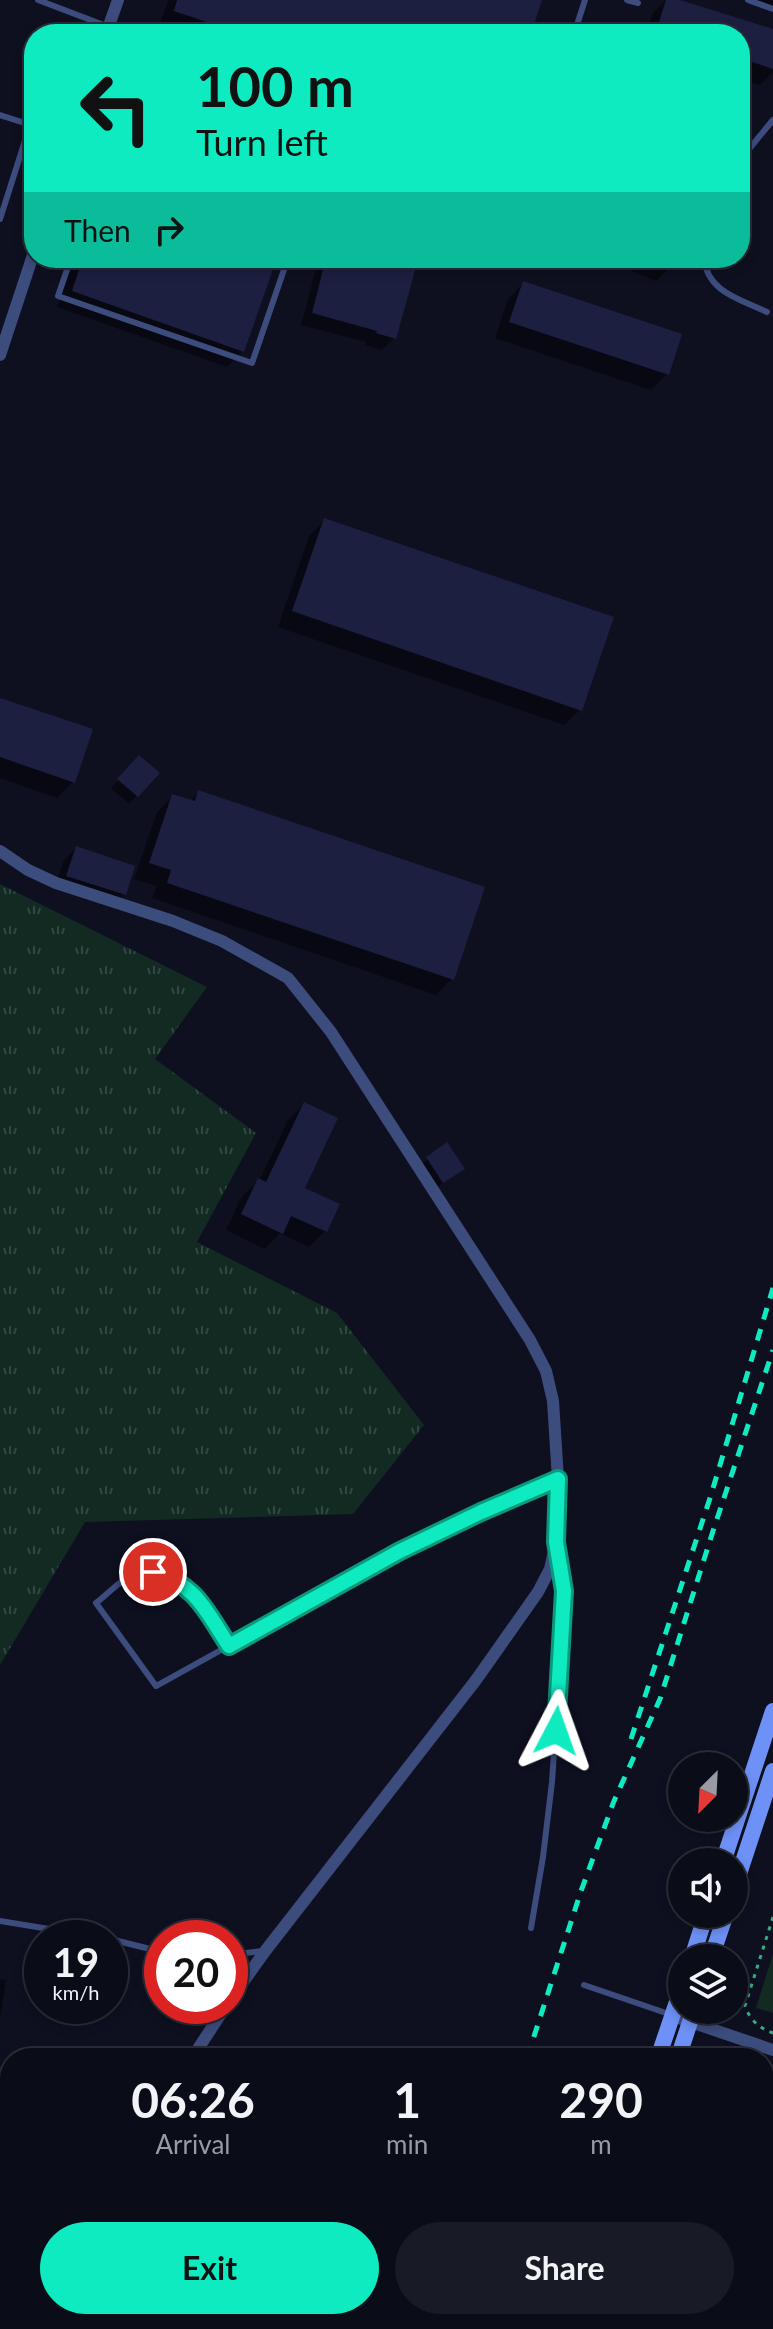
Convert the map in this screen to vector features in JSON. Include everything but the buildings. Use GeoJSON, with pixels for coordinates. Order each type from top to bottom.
{"type":"FeatureCollection","features":[{"type":"Feature","properties":{"kind":"main road"},"geometry":{"type":"LineString","coordinates":[[728,1848],[773,1711]]}},
{"type":"Feature","properties":{"kind":"main road"},"geometry":{"type":"LineString","coordinates":[[748,1848],[773,1771]]}},
{"type":"Feature","properties":{"kind":"main road"},"geometry":{"type":"LineString","coordinates":[[662,2048],[670,2024]]}},
{"type":"Feature","properties":{"kind":"main road"},"geometry":{"type":"LineString","coordinates":[[681,2048],[689,2024]]}},
{"type":"Feature","properties":{"kind":"street"},"geometry":{"type":"LineString","coordinates":[[110,24],[118,0]]}},
{"type":"Feature","properties":{"kind":"street"},"geometry":{"type":"LineString","coordinates":[[0,355],[29,268]]}},
{"type":"Feature","properties":{"kind":"street"},"geometry":{"type":"LineString","coordinates":[[0,851],[28,870],[56,883],[210,936],[288,978],[331,1032],[530,1340],[546,1371],[553,1401],[558,1479],[556,1542],[550,1569],[538,1592],[476,1680],[248,1975]]}},
{"type":"Feature","properties":{"kind":"street"},"geometry":{"type":"LineString","coordinates":[[199,2048],[214,2024]]}},
{"type":"Feature","properties":{"kind":"street"},"geometry":{"type":"LineString","coordinates":[[711,2024],[768,2048]]}},
{"type":"Feature","properties":{"kind":"lane"},"geometry":{"type":"LineString","coordinates":[[38,0],[92,24]]}},
{"type":"Feature","properties":{"kind":"lane"},"geometry":{"type":"LineString","coordinates":[[577,24],[585,0]]}},
{"type":"Feature","properties":{"kind":"lane"},"geometry":{"type":"LineString","coordinates":[[627,0],[638,3]]}},
{"type":"Feature","properties":{"kind":"lane"},"geometry":{"type":"LineString","coordinates":[[748,0],[773,9]]}},
{"type":"Feature","properties":{"kind":"lane"},"geometry":{"type":"LineString","coordinates":[[0,115],[24,123]]}},
{"type":"Feature","properties":{"kind":"lane"},"geometry":{"type":"LineString","coordinates":[[750,148],[773,120]]}},
{"type":"Feature","properties":{"kind":"lane"},"geometry":{"type":"LineString","coordinates":[[0,219],[24,149]]}},
{"type":"Feature","properties":{"kind":"lane"},"geometry":{"type":"LineString","coordinates":[[68,268],[58,296],[252,363],[285,268]]}},
{"type":"Feature","properties":{"kind":"lane"},"geometry":{"type":"LineString","coordinates":[[705,268],[711,281],[722,291],[767,312]]}},
{"type":"Feature","properties":{"kind":"lane"},"geometry":{"type":"LineString","coordinates":[[229,1646],[198,1599],[186,1585],[171,1577],[153,1572],[136,1573],[96,1603],[156,1686],[229,1646],[400,1551],[558,1479]]}},
{"type":"Feature","properties":{"kind":"lane"},"geometry":{"type":"LineString","coordinates":[[531,1928],[545,1842],[559,1679],[564,1591],[556,1542]]}},
{"type":"Feature","properties":{"kind":"lane"},"geometry":{"type":"LineString","coordinates":[[0,1921],[24,1925]]}},
{"type":"Feature","properties":{"kind":"lane"},"geometry":{"type":"LineString","coordinates":[[248,1952],[266,1950]]}},
{"type":"Feature","properties":{"kind":"lane"},"geometry":{"type":"LineString","coordinates":[[584,1985],[668,2014]]}},
{"type":"Feature","properties":{"kind":"path"},"geometry":{"type":"LineString","coordinates":[[773,1917],[745,2006],[749,2017],[773,2033]]}},
{"type":"Feature","properties":{"kind":"green space"},"geometry":{"type":"Polygon","coordinates":[[[0,884],[207,987],[155,1059],[256,1133],[197,1242],[337,1313],[424,1425],[353,1514],[85,1522],[0,1665],[0,884]]]}},
{"type":"Feature","properties":{"kind":"green space"},"geometry":{"type":"Polygon","coordinates":[[[773,1954],[773,2013],[756,2008],[773,1954]]]}},
{"type":"Feature","properties":{"kind":"railway"},"geometry":{"type":"LineString","coordinates":[[631,1739],[711,1495],[773,1288]]}},
{"type":"Feature","properties":{"kind":"railway"},"geometry":{"type":"LineString","coordinates":[[530,2048],[614,1801],[660,1699],[773,1350]]}},
{"type":"Feature","properties":{"kind":"route"},"geometry":{"type":"LineString","coordinates":[[153,1572],[186,1585],[229,1646],[400,1551],[558,1479],[556,1542],[564,1591],[556,1731]]}}]}
